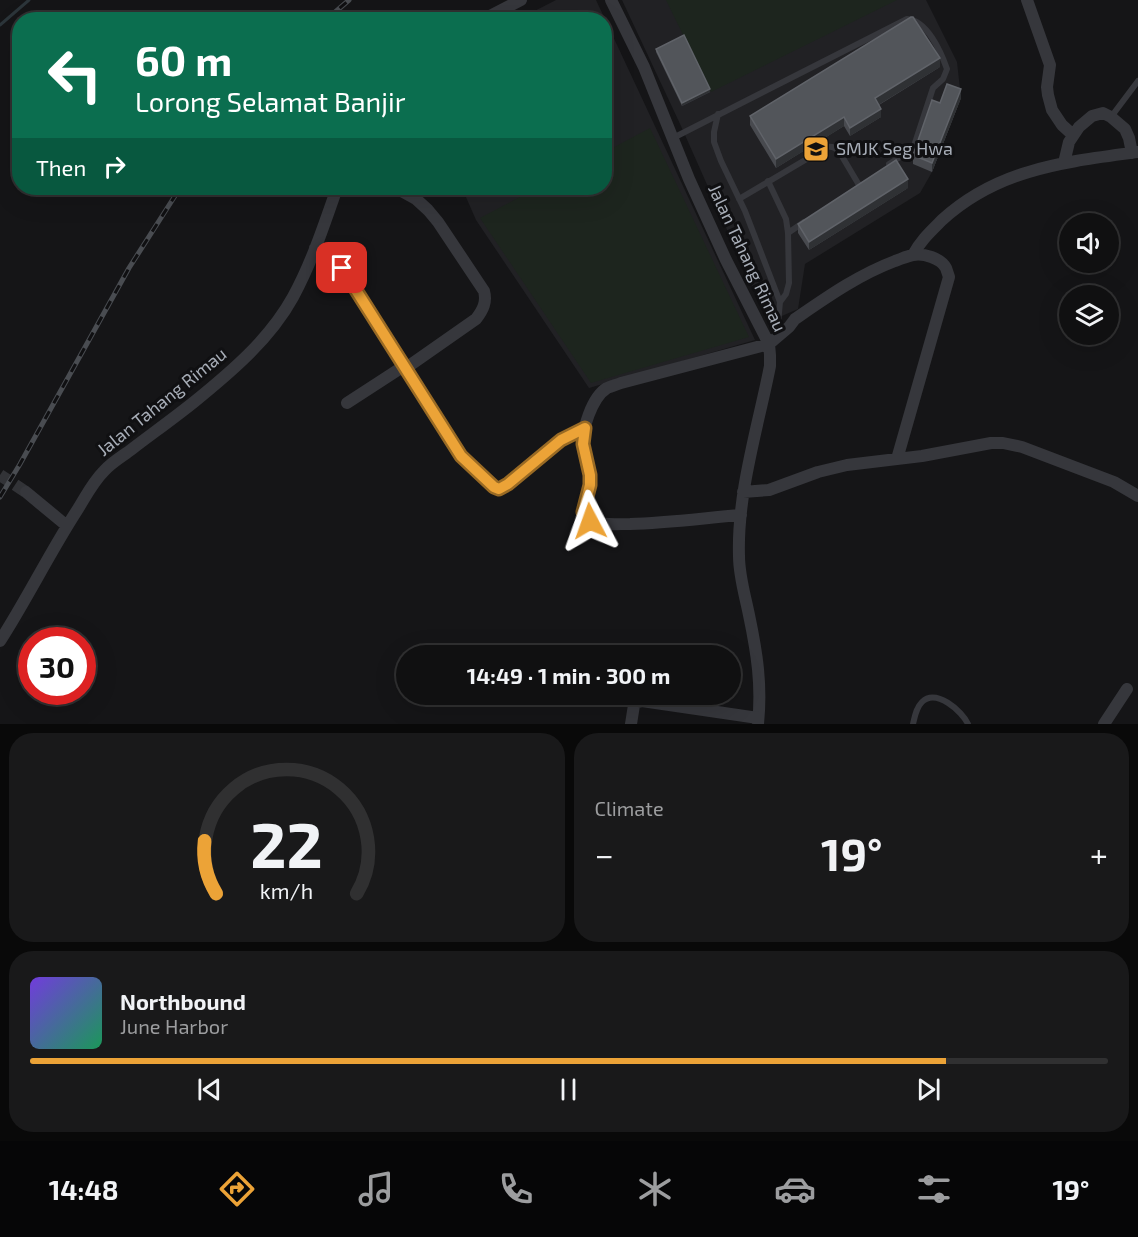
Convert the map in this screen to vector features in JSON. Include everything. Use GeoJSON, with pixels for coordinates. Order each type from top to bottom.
{"type":"FeatureCollection","features":[{"type":"Feature","properties":{"kind":"street"},"geometry":{"type":"LineString","coordinates":[[498,12],[521,0]]}},
{"type":"Feature","properties":{"kind":"street","name":"Jalan Tahang Rimau"},"geometry":{"type":"LineString","coordinates":[[611,0],[644,67],[726,260],[773,341],[770,366],[743,492],[739,541],[739,570],[758,657],[760,691],[758,721]]}},
{"type":"Feature","properties":{"kind":"street"},"geometry":{"type":"LineString","coordinates":[[1027,0],[1050,65],[1047,87],[1052,110],[1062,125],[1073,135]]}},
{"type":"Feature","properties":{"kind":"street"},"geometry":{"type":"LineString","coordinates":[[913,255],[917,245],[954,210],[996,184],[1037,169],[1135,153],[1125,129],[1112,117],[1102,113],[1092,116],[1079,127],[1069,142],[1064,163]]}},
{"type":"Feature","properties":{"kind":"street","name":"Jalan Tahang Rimau"},"geometry":{"type":"LineString","coordinates":[[0,641],[67,526],[104,470],[195,401],[231,371],[262,340],[293,297],[335,195]]}},
{"type":"Feature","properties":{"kind":"street"},"geometry":{"type":"LineString","coordinates":[[347,403],[405,367],[476,319],[482,312],[484,291],[438,222],[428,210],[409,195]]}},
{"type":"Feature","properties":{"kind":"street"},"geometry":{"type":"LineString","coordinates":[[315,248],[333,258],[342,268],[461,456],[494,487],[499,489],[508,484],[561,440],[585,428]]}},
{"type":"Feature","properties":{"kind":"street"},"geometry":{"type":"LineString","coordinates":[[741,515],[644,524],[600,524],[585,517],[583,512],[590,485],[590,475],[583,444],[589,413],[600,394],[606,388],[621,383],[773,341],[795,319],[858,277],[884,265],[913,255],[921,255],[941,262],[946,267],[949,277],[897,459]]}},
{"type":"Feature","properties":{"kind":"street"},"geometry":{"type":"LineString","coordinates":[[743,492],[769,490],[819,472],[847,465],[922,456],[991,443],[1015,445],[1114,482],[1138,496]]}},
{"type":"Feature","properties":{"kind":"street"},"geometry":{"type":"LineString","coordinates":[[26,492],[67,526]]}},
{"type":"Feature","properties":{"kind":"street"},"geometry":{"type":"LineString","coordinates":[[1104,724],[1127,689]]}},
{"type":"Feature","properties":{"kind":"street"},"geometry":{"type":"LineString","coordinates":[[631,724],[634,705],[642,701],[758,721]]}},
{"type":"Feature","properties":{"kind":"lane"},"geometry":{"type":"LineString","coordinates":[[673,138],[907,19],[922,24],[947,69],[943,79],[933,88],[913,148],[886,167]]}},
{"type":"Feature","properties":{"kind":"lane"},"geometry":{"type":"LineString","coordinates":[[1112,117],[1138,81]]}},
{"type":"Feature","properties":{"kind":"lane"},"geometry":{"type":"LineString","coordinates":[[718,114],[714,142],[780,302]]}},
{"type":"Feature","properties":{"kind":"lane"},"geometry":{"type":"LineString","coordinates":[[739,199],[831,146],[840,153],[859,185]]}},
{"type":"Feature","properties":{"kind":"lane"},"geometry":{"type":"LineString","coordinates":[[850,191],[868,179]]}},
{"type":"Feature","properties":{"kind":"lane"},"geometry":{"type":"LineString","coordinates":[[768,181],[786,219],[788,233],[789,283],[786,294],[780,302],[773,341]]}},
{"type":"Feature","properties":{"kind":"lane"},"geometry":{"type":"LineString","coordinates":[[788,233],[806,221]]}},
{"type":"Feature","properties":{"kind":"lane"},"geometry":{"type":"LineString","coordinates":[[913,724],[916,712],[927,698],[947,702],[958,710],[968,724]]}},
{"type":"Feature","properties":{"kind":"shaded area"},"geometry":{"type":"Polygon","coordinates":[[[556,0],[596,0],[602,12],[533,12],[556,0]]]}},
{"type":"Feature","properties":{"kind":"shaded area","name":"SMJK Seg Hwa"},"geometry":{"type":"Polygon","coordinates":[[[622,0],[926,0],[957,62],[961,98],[932,172],[920,193],[805,264],[798,309],[768,322],[622,0]]]}},
{"type":"Feature","properties":{"kind":"shaded area"},"geometry":{"type":"Polygon","coordinates":[[[666,0],[897,0],[711,92],[666,0]]]}},
{"type":"Feature","properties":{"kind":"shaded area"},"geometry":{"type":"Polygon","coordinates":[[[612,34],[755,340],[589,388],[476,220],[465,195],[612,195],[612,34]]]}},
{"type":"Feature","properties":{"kind":"shaded area"},"geometry":{"type":"Polygon","coordinates":[[[650,128],[749,337],[591,383],[480,218],[524,195],[612,195],[612,148],[650,128]]]}},
{"type":"Feature","properties":{"kind":"building"},"geometry":{"type":"Polygon","coordinates":[[[911,17],[940,58],[875,98],[881,109],[850,128],[844,117],[776,159],[750,116],[911,17]]]}},
{"type":"Feature","properties":{"kind":"building"},"geometry":{"type":"Polygon","coordinates":[[[684,35],[710,89],[682,103],[656,49],[684,35]]]}},
{"type":"Feature","properties":{"kind":"building"},"geometry":{"type":"Polygon","coordinates":[[[947,84],[961,89],[932,163],[913,155],[932,100],[940,103],[947,84]]]}},
{"type":"Feature","properties":{"kind":"building"},"geometry":{"type":"Polygon","coordinates":[[[896,160],[908,179],[809,242],[798,224],[896,160]]]}},
{"type":"Feature","properties":{"kind":"waterway"},"geometry":{"type":"LineString","coordinates":[[15,12],[29,0]]}},
{"type":"Feature","properties":{"kind":"waterway"},"geometry":{"type":"LineString","coordinates":[[0,25],[12,15]]}},
{"type":"Feature","properties":{"kind":"tunnel"},"geometry":{"type":"LineString","coordinates":[[0,475],[26,492]]}},
{"type":"Feature","properties":{"kind":"railway"},"geometry":{"type":"LineString","coordinates":[[335,12],[349,0]]}},
{"type":"Feature","properties":{"kind":"railway"},"geometry":{"type":"LineString","coordinates":[[0,497],[129,268],[176,195]]}},
{"type":"Feature","properties":{"kind":"place","name":"SMJK Seg Hwa"},"geometry":{"type":"Point","coordinates":[816,149]}},
{"type":"Feature","properties":{"kind":"route"},"geometry":{"type":"LineString","coordinates":[[342,268],[438,423],[461,456],[494,487],[499,489],[508,484],[561,440],[585,428],[583,451],[590,475],[590,485],[583,512],[590,521]]}}]}
